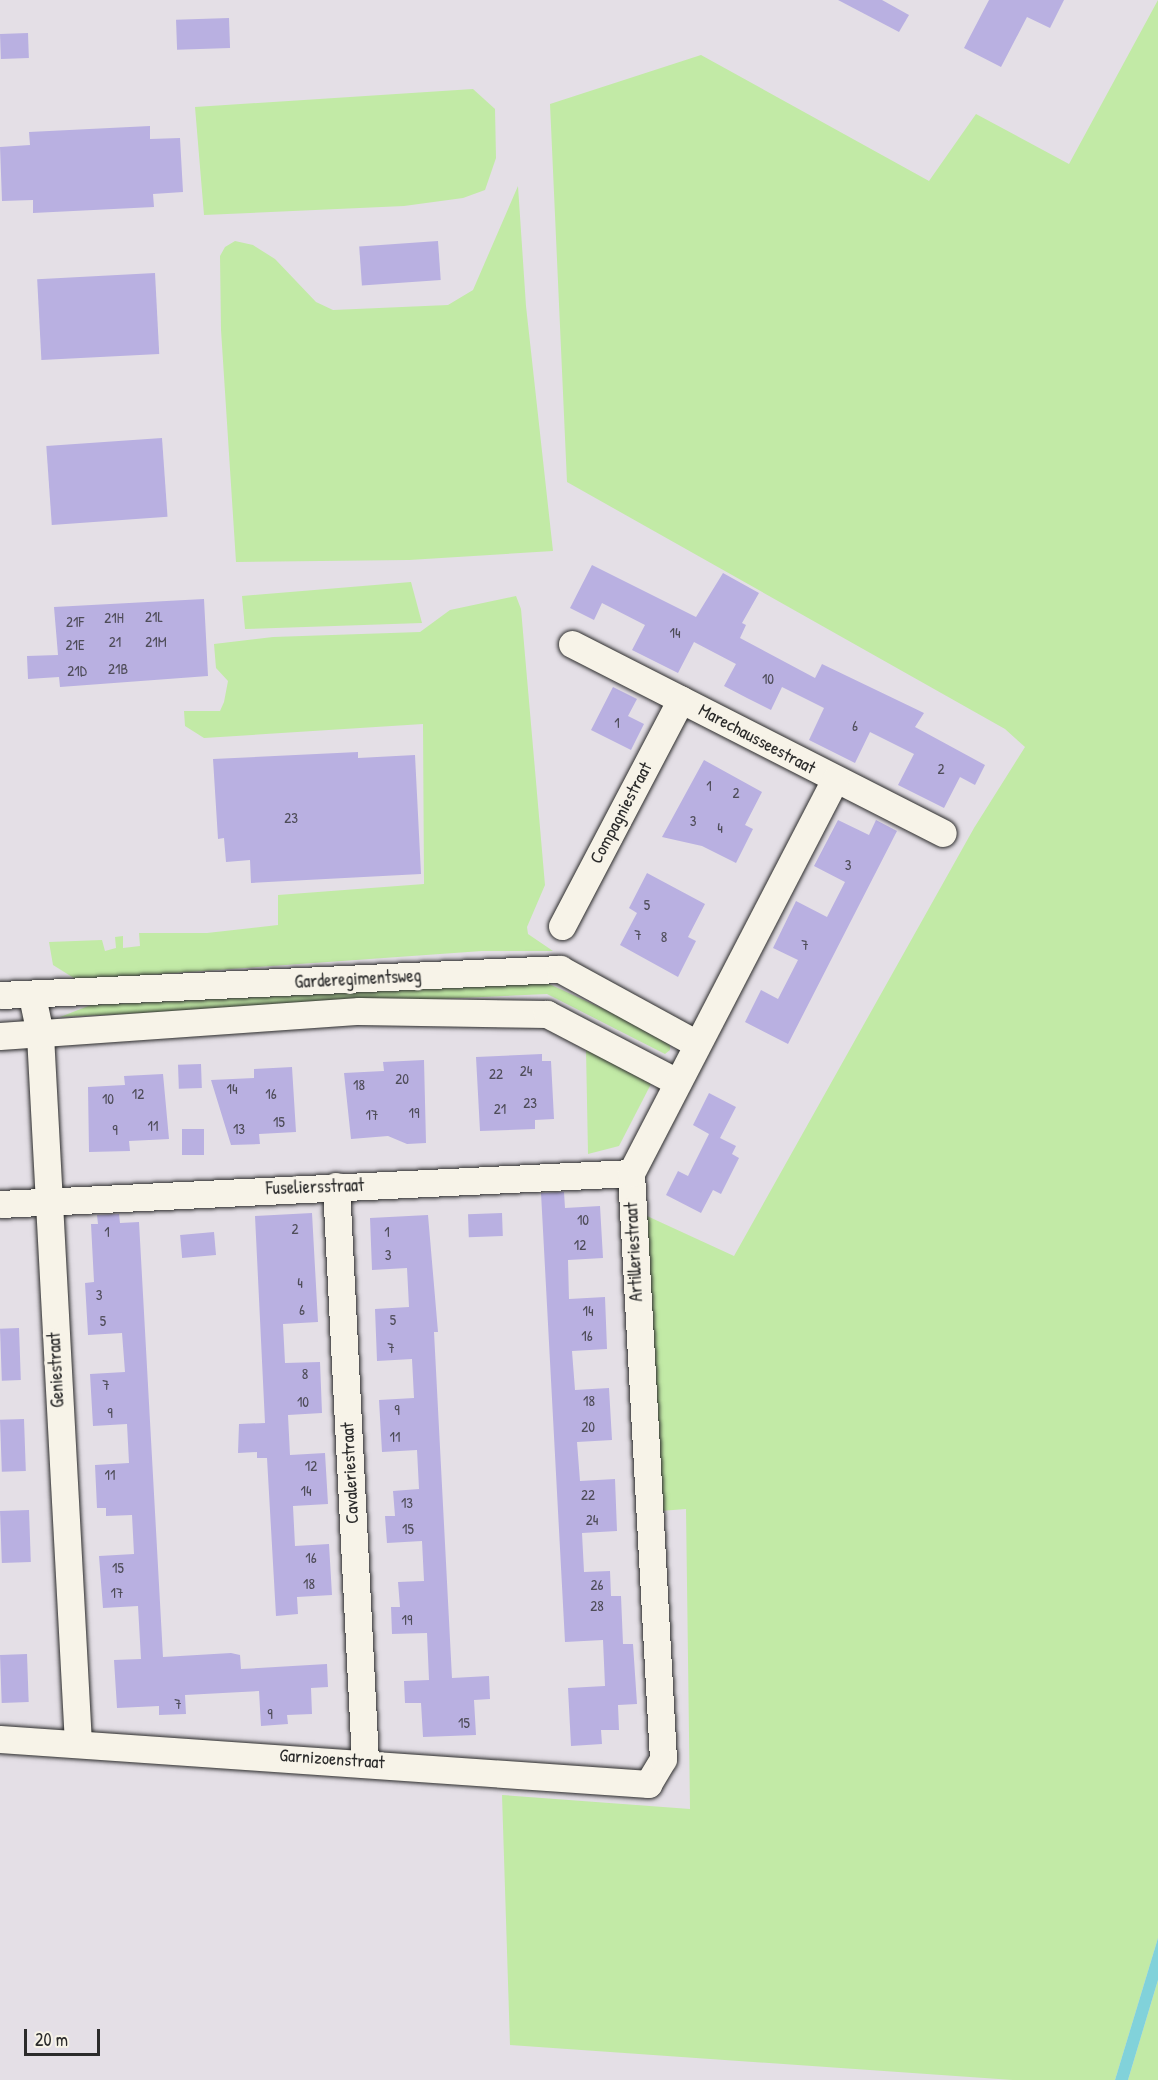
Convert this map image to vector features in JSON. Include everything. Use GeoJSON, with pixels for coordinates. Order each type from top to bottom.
{"type":"FeatureCollection","features":[{"type":"Feature","properties":{"kind":"street","name":"Marechausseestraat"},"geometry":{"type":"LineString","coordinates":[[572,644],[943,833]]}},
{"type":"Feature","properties":{"kind":"street","name":"Compagniestraat"},"geometry":{"type":"LineString","coordinates":[[562,926],[681,699]]}},
{"type":"Feature","properties":{"kind":"street","name":"Artilleriestraat"},"geometry":{"type":"LineString","coordinates":[[658,1772],[663,1759],[661,1694],[631,1173],[835,780]]}},
{"type":"Feature","properties":{"kind":"street","name":"Garderegimentsweg"},"geometry":{"type":"LineString","coordinates":[[0,995],[32,996],[560,969],[698,1044]]}},
{"type":"Feature","properties":{"kind":"street","name":"Geniestraat"},"geometry":{"type":"LineString","coordinates":[[32,996],[40,1035],[46,1202],[78,1744]]}},
{"type":"Feature","properties":{"kind":"street","name":"Garderegimentsweg"},"geometry":{"type":"LineString","coordinates":[[0,1036],[359,1011],[548,1014],[676,1083]]}},
{"type":"Feature","properties":{"kind":"street","name":"Fuseliersstraat"},"geometry":{"type":"LineString","coordinates":[[0,1204],[631,1173]]}},
{"type":"Feature","properties":{"kind":"street","name":"Cavaleriestraat"},"geometry":{"type":"LineString","coordinates":[[336,1186],[365,1761]]}},
{"type":"Feature","properties":{"kind":"street","name":"Garnizoenstraat"},"geometry":{"type":"LineString","coordinates":[[0,1739],[365,1761],[622,1784],[648,1784],[658,1772]]}},
{"type":"Feature","properties":{"kind":"green space"},"geometry":{"type":"Polygon","coordinates":[[[1158,0],[1158,1938],[1115,2080],[1013,2080],[510,2045],[502,1795],[690,1809],[686,1509],[660,1511],[647,1216],[734,1256],[974,828],[1025,747],[1005,729],[567,482],[550,104],[701,55],[929,181],[976,114],[1069,164],[1158,0]]]}},
{"type":"Feature","properties":{"kind":"green space"},"geometry":{"type":"Polygon","coordinates":[[[473,89],[495,109],[496,158],[485,190],[463,198],[404,206],[204,215],[195,107],[473,89]]]}},
{"type":"Feature","properties":{"kind":"green space"},"geometry":{"type":"Polygon","coordinates":[[[518,186],[526,306],[553,551],[409,560],[236,562],[221,330],[220,256],[225,247],[235,241],[253,245],[275,259],[316,302],[333,310],[448,305],[473,290],[518,186]]]}},
{"type":"Feature","properties":{"kind":"green space"},"geometry":{"type":"Polygon","coordinates":[[[411,582],[422,623],[245,629],[242,596],[411,582]]]}},
{"type":"Feature","properties":{"kind":"green space"},"geometry":{"type":"Polygon","coordinates":[[[516,596],[521,609],[545,885],[527,927],[528,934],[553,951],[482,951],[77,980],[53,965],[49,942],[102,940],[105,951],[116,948],[115,937],[123,936],[123,948],[140,946],[139,933],[207,933],[278,925],[278,895],[424,884],[423,724],[204,738],[185,726],[184,711],[220,711],[228,681],[216,668],[214,644],[273,637],[420,632],[450,610],[516,596]]]}},
{"type":"Feature","properties":{"kind":"green space"},"geometry":{"type":"Polygon","coordinates":[[[547,983],[621,1017],[670,1044],[670,1050],[665,1054],[547,994],[60,1017],[91,1005],[547,983]]]}},
{"type":"Feature","properties":{"kind":"green space"},"geometry":{"type":"Polygon","coordinates":[[[586,1049],[651,1084],[619,1146],[588,1154],[586,1049]]]}},
{"type":"Feature","properties":{"kind":"green space"},"geometry":{"type":"Polygon","coordinates":[[[1158,1980],[1158,2080],[1128,2080],[1158,1980]]]}},
{"type":"Feature","properties":{"kind":"water"},"geometry":{"type":"Polygon","coordinates":[[[1158,1938],[1158,1980],[1128,2080],[1115,2080],[1158,1938]]]}},
{"type":"Feature","properties":{"kind":"building"},"geometry":{"type":"Polygon","coordinates":[[[838,0],[882,0],[909,15],[899,32],[838,0]]]}},
{"type":"Feature","properties":{"kind":"building"},"geometry":{"type":"Polygon","coordinates":[[[989,0],[1064,0],[1050,28],[1027,17],[1001,67],[964,48],[989,0]]]}},
{"type":"Feature","properties":{"kind":"building"},"geometry":{"type":"Polygon","coordinates":[[[229,18],[230,48],[177,50],[176,20],[229,18]]]}},
{"type":"Feature","properties":{"kind":"building"},"geometry":{"type":"Polygon","coordinates":[[[28,33],[29,58],[1,59],[0,34],[28,33]]]}},
{"type":"Feature","properties":{"kind":"building"},"geometry":{"type":"Polygon","coordinates":[[[150,126],[150,139],[180,138],[183,192],[153,194],[154,207],[33,213],[33,200],[2,201],[0,147],[30,145],[29,132],[150,126]]]}},
{"type":"Feature","properties":{"kind":"building"},"geometry":{"type":"Polygon","coordinates":[[[438,241],[441,280],[362,285],[359,247],[438,241]]]}},
{"type":"Feature","properties":{"kind":"building"},"geometry":{"type":"Polygon","coordinates":[[[155,273],[159,354],[41,360],[37,279],[155,273]]]}},
{"type":"Feature","properties":{"kind":"building"},"geometry":{"type":"Polygon","coordinates":[[[162,438],[168,517],[52,525],[46,446],[162,438]]]}},
{"type":"Feature","properties":{"kind":"building"},"geometry":{"type":"Polygon","coordinates":[[[592,565],[696,617],[723,573],[759,593],[742,623],[746,625],[740,638],[815,678],[822,664],[924,713],[915,727],[985,765],[975,785],[960,777],[944,808],[898,785],[914,754],[870,732],[855,763],[809,740],[824,708],[782,687],[771,710],[747,698],[724,686],[736,664],[694,642],[678,673],[632,650],[645,625],[602,603],[594,620],[570,608],[592,565]]]}},
{"type":"Feature","properties":{"kind":"building"},"geometry":{"type":"Polygon","coordinates":[[[204,599],[208,676],[60,687],[59,677],[28,679],[27,656],[58,655],[54,607],[204,599]]]}},
{"type":"Feature","properties":{"kind":"building"},"geometry":{"type":"Polygon","coordinates":[[[613,687],[637,699],[628,716],[644,724],[631,750],[591,730],[613,687]]]}},
{"type":"Feature","properties":{"kind":"building"},"geometry":{"type":"Polygon","coordinates":[[[358,752],[358,758],[415,755],[421,874],[251,883],[250,860],[226,862],[224,838],[218,839],[213,759],[358,752]]]}},
{"type":"Feature","properties":{"kind":"building"},"geometry":{"type":"Polygon","coordinates":[[[704,760],[762,792],[745,825],[753,829],[736,863],[702,846],[662,837],[704,760]]]}},
{"type":"Feature","properties":{"kind":"building"},"geometry":{"type":"Polygon","coordinates":[[[838,820],[869,835],[876,820],[897,831],[788,1044],[745,1022],[761,990],[778,999],[798,960],[773,948],[796,901],[827,917],[845,882],[814,866],[838,820]]]}},
{"type":"Feature","properties":{"kind":"building"},"geometry":{"type":"Polygon","coordinates":[[[647,873],[705,904],[688,937],[696,941],[678,977],[620,945],[637,913],[629,908],[647,873]]]}},
{"type":"Feature","properties":{"kind":"building"},"geometry":{"type":"Polygon","coordinates":[[[542,1054],[542,1061],[551,1061],[554,1119],[535,1120],[535,1129],[480,1131],[476,1057],[542,1054]]]}},
{"type":"Feature","properties":{"kind":"building"},"geometry":{"type":"Polygon","coordinates":[[[424,1060],[426,1143],[407,1144],[388,1136],[351,1139],[344,1073],[384,1071],[383,1062],[424,1060]]]}},
{"type":"Feature","properties":{"kind":"building"},"geometry":{"type":"Polygon","coordinates":[[[201,1064],[202,1088],[179,1089],[178,1065],[201,1064]]]}},
{"type":"Feature","properties":{"kind":"building"},"geometry":{"type":"Polygon","coordinates":[[[292,1067],[296,1132],[259,1134],[260,1144],[231,1145],[211,1080],[254,1078],[254,1069],[292,1067]]]}},
{"type":"Feature","properties":{"kind":"building"},"geometry":{"type":"Polygon","coordinates":[[[163,1074],[169,1139],[129,1141],[130,1151],[89,1152],[88,1087],[125,1085],[124,1076],[163,1074]]]}},
{"type":"Feature","properties":{"kind":"building"},"geometry":{"type":"Polygon","coordinates":[[[709,1093],[736,1107],[720,1138],[736,1146],[732,1154],[739,1158],[721,1194],[713,1190],[701,1213],[666,1195],[678,1171],[688,1176],[709,1134],[693,1125],[709,1093]]]}},
{"type":"Feature","properties":{"kind":"building"},"geometry":{"type":"Polygon","coordinates":[[[182,1129],[204,1129],[204,1155],[182,1155],[182,1129]]]}},
{"type":"Feature","properties":{"kind":"building"},"geometry":{"type":"Polygon","coordinates":[[[564,1192],[565,1208],[600,1206],[603,1258],[568,1260],[569,1299],[605,1297],[607,1349],[572,1351],[575,1390],[609,1388],[612,1440],[577,1442],[580,1481],[615,1479],[617,1531],[582,1533],[584,1572],[610,1571],[611,1596],[621,1596],[623,1644],[633,1644],[637,1704],[618,1705],[619,1730],[601,1730],[602,1744],[571,1746],[568,1688],[605,1686],[603,1640],[565,1642],[541,1193],[564,1192]]]}},
{"type":"Feature","properties":{"kind":"building"},"geometry":{"type":"Polygon","coordinates":[[[312,1213],[318,1322],[283,1324],[285,1363],[320,1362],[322,1413],[288,1415],[290,1455],[325,1453],[328,1504],[293,1506],[295,1546],[329,1544],[332,1595],[297,1597],[298,1614],[276,1616],[267,1458],[257,1458],[257,1452],[238,1453],[239,1424],[265,1423],[255,1216],[312,1213]]]}},
{"type":"Feature","properties":{"kind":"building"},"geometry":{"type":"Polygon","coordinates":[[[502,1213],[503,1236],[469,1237],[468,1214],[502,1213]]]}},
{"type":"Feature","properties":{"kind":"building"},"geometry":{"type":"Polygon","coordinates":[[[119,1214],[120,1223],[139,1222],[163,1657],[231,1653],[240,1655],[241,1669],[327,1664],[328,1687],[311,1688],[312,1714],[287,1715],[288,1724],[261,1726],[259,1691],[185,1695],[186,1714],[159,1715],[159,1706],[117,1708],[114,1660],[141,1659],[138,1606],[103,1608],[99,1556],[134,1554],[132,1515],[106,1516],[106,1508],[97,1508],[95,1465],[129,1463],[127,1424],[93,1426],[90,1374],[125,1372],[122,1333],[88,1335],[85,1283],[94,1282],[91,1224],[98,1224],[97,1215],[119,1214]]]}},
{"type":"Feature","properties":{"kind":"building"},"geometry":{"type":"Polygon","coordinates":[[[428,1215],[438,1332],[434,1332],[452,1678],[489,1676],[490,1699],[474,1700],[476,1735],[423,1737],[421,1703],[405,1703],[404,1681],[429,1680],[427,1633],[392,1634],[391,1607],[400,1607],[398,1582],[424,1581],[422,1541],[387,1543],[385,1516],[395,1516],[393,1491],[419,1489],[417,1450],[382,1452],[379,1400],[414,1398],[412,1359],[377,1361],[375,1309],[409,1307],[407,1268],[372,1270],[370,1218],[428,1215]]]}},
{"type":"Feature","properties":{"kind":"building"},"geometry":{"type":"Polygon","coordinates":[[[214,1232],[216,1255],[182,1258],[180,1235],[214,1232]]]}},
{"type":"Feature","properties":{"kind":"building"},"geometry":{"type":"Polygon","coordinates":[[[19,1328],[21,1380],[2,1381],[0,1329],[19,1328]]]}},
{"type":"Feature","properties":{"kind":"building"},"geometry":{"type":"Polygon","coordinates":[[[24,1419],[26,1471],[2,1472],[0,1420],[24,1419]]]}},
{"type":"Feature","properties":{"kind":"building"},"geometry":{"type":"Polygon","coordinates":[[[29,1510],[31,1562],[2,1563],[0,1511],[29,1510]]]}},
{"type":"Feature","properties":{"kind":"building"},"geometry":{"type":"Polygon","coordinates":[[[27,1654],[29,1702],[2,1703],[0,1655],[27,1654]]]}}]}
